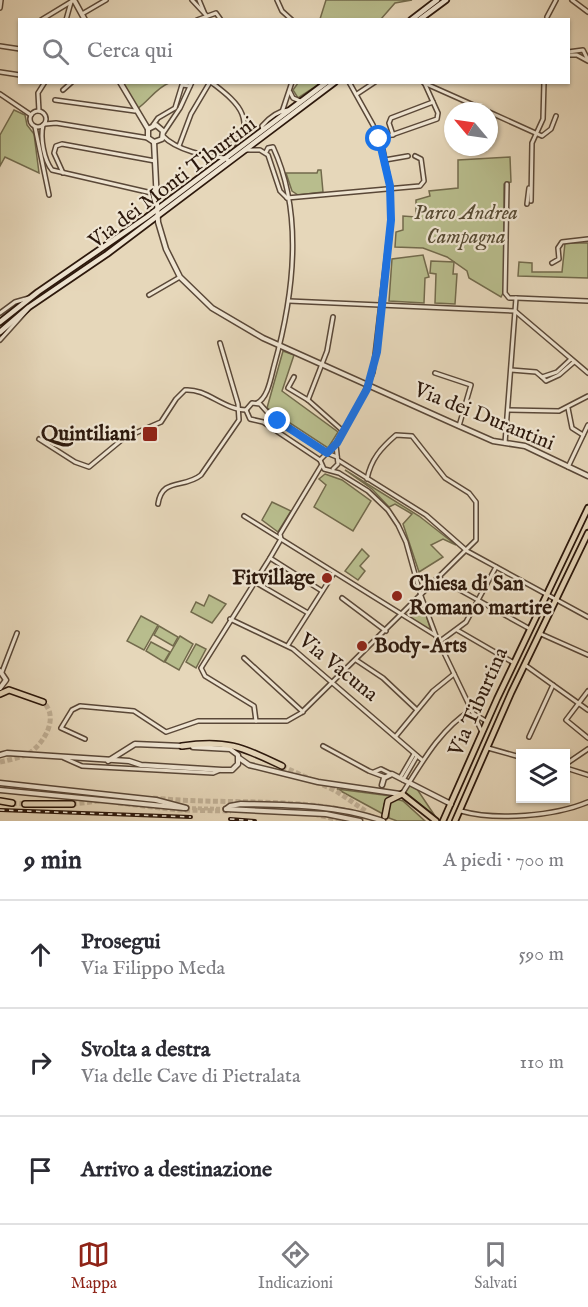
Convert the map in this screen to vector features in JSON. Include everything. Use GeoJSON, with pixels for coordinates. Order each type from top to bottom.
{"type":"FeatureCollection","features":[{"type":"Feature","properties":{"kind":"highway"},"geometry":{"type":"LineString","coordinates":[[0,694],[9,690],[43,702]]}},
{"type":"Feature","properties":{"kind":"highway"},"geometry":{"type":"LineString","coordinates":[[182,746],[231,744],[282,766]]}},
{"type":"Feature","properties":{"kind":"highway"},"geometry":{"type":"LineString","coordinates":[[384,818],[388,801],[402,794]]}},
{"type":"Feature","properties":{"kind":"highway"},"geometry":{"type":"LineString","coordinates":[[0,801],[12,802]]}},
{"type":"Feature","properties":{"kind":"highway"},"geometry":{"type":"LineString","coordinates":[[25,804],[72,804]]}},
{"type":"Feature","properties":{"kind":"main road"},"geometry":{"type":"LineString","coordinates":[[414,18],[438,0]]}},
{"type":"Feature","properties":{"kind":"main road"},"geometry":{"type":"LineString","coordinates":[[422,18],[446,0]]}},
{"type":"Feature","properties":{"kind":"main road","name":"Via dei Monti Tiburtini"},"geometry":{"type":"LineString","coordinates":[[0,322],[29,298],[228,160],[246,150],[278,119],[324,84]]}},
{"type":"Feature","properties":{"kind":"main road","name":"Via dei Monti Tiburtini"},"geometry":{"type":"LineString","coordinates":[[0,332],[29,307],[102,258],[228,160],[332,84]]}},
{"type":"Feature","properties":{"kind":"main road","name":"Via Tiburtina"},"geometry":{"type":"LineString","coordinates":[[443,821],[486,722],[588,508]]}},
{"type":"Feature","properties":{"kind":"main road","name":"Via Tiburtina"},"geometry":{"type":"LineString","coordinates":[[455,821],[525,665],[588,533]]}},
{"type":"Feature","properties":{"kind":"main road"},"geometry":{"type":"LineString","coordinates":[[402,794],[436,821]]}},
{"type":"Feature","properties":{"kind":"street"},"geometry":{"type":"LineString","coordinates":[[0,8],[1,0]]}},
{"type":"Feature","properties":{"kind":"street"},"geometry":{"type":"LineString","coordinates":[[82,14],[106,0]]}},
{"type":"Feature","properties":{"kind":"street"},"geometry":{"type":"LineString","coordinates":[[192,0],[206,15]]}},
{"type":"Feature","properties":{"kind":"street"},"geometry":{"type":"LineString","coordinates":[[199,0],[206,15]]}},
{"type":"Feature","properties":{"kind":"street"},"geometry":{"type":"LineString","coordinates":[[277,0],[282,11],[290,18]]}},
{"type":"Feature","properties":{"kind":"street"},"geometry":{"type":"LineString","coordinates":[[547,17],[556,0]]}},
{"type":"Feature","properties":{"kind":"street"},"geometry":{"type":"LineString","coordinates":[[572,0],[588,12]]}},
{"type":"Feature","properties":{"kind":"street"},"geometry":{"type":"LineString","coordinates":[[73,1],[84,18]]}},
{"type":"Feature","properties":{"kind":"street"},"geometry":{"type":"LineString","coordinates":[[44,18],[73,1]]}},
{"type":"Feature","properties":{"kind":"street"},"geometry":{"type":"LineString","coordinates":[[67,18],[73,1]]}},
{"type":"Feature","properties":{"kind":"street"},"geometry":{"type":"LineString","coordinates":[[201,18],[218,14],[220,18]]}},
{"type":"Feature","properties":{"kind":"street"},"geometry":{"type":"LineString","coordinates":[[0,46],[18,49]]}},
{"type":"Feature","properties":{"kind":"street"},"geometry":{"type":"LineString","coordinates":[[570,54],[588,60]]}},
{"type":"Feature","properties":{"kind":"street"},"geometry":{"type":"LineString","coordinates":[[0,72],[18,75]]}},
{"type":"Feature","properties":{"kind":"street"},"geometry":{"type":"LineString","coordinates":[[39,111],[38,93],[44,84]]}},
{"type":"Feature","properties":{"kind":"street"},"geometry":{"type":"LineString","coordinates":[[63,90],[70,84]]}},
{"type":"Feature","properties":{"kind":"street"},"geometry":{"type":"LineString","coordinates":[[121,84],[135,111],[151,127],[160,127],[163,134],[179,146],[228,160]]}},
{"type":"Feature","properties":{"kind":"street"},"geometry":{"type":"LineString","coordinates":[[148,138],[151,127],[158,118],[175,108],[182,85],[191,84]]}},
{"type":"Feature","properties":{"kind":"street"},"geometry":{"type":"LineString","coordinates":[[35,127],[56,123],[148,138],[154,142],[163,134],[180,108],[191,84]]}},
{"type":"Feature","properties":{"kind":"street"},"geometry":{"type":"LineString","coordinates":[[179,146],[192,112],[210,84]]}},
{"type":"Feature","properties":{"kind":"street"},"geometry":{"type":"LineString","coordinates":[[201,153],[217,153],[228,148],[238,138],[243,126],[240,110],[213,84]]}},
{"type":"Feature","properties":{"kind":"street"},"geometry":{"type":"LineString","coordinates":[[278,119],[292,84]]}},
{"type":"Feature","properties":{"kind":"street"},"geometry":{"type":"LineString","coordinates":[[320,460],[337,443],[369,385],[376,361],[390,227],[390,189],[385,160],[379,139],[350,84]]}},
{"type":"Feature","properties":{"kind":"street"},"geometry":{"type":"LineString","coordinates":[[357,94],[372,84]]}},
{"type":"Feature","properties":{"kind":"street"},"geometry":{"type":"LineString","coordinates":[[379,139],[436,120],[438,116],[434,102],[425,84]]}},
{"type":"Feature","properties":{"kind":"street"},"geometry":{"type":"LineString","coordinates":[[428,84],[467,102]]}},
{"type":"Feature","properties":{"kind":"street"},"geometry":{"type":"LineString","coordinates":[[529,203],[535,134],[543,117],[544,84]]}},
{"type":"Feature","properties":{"kind":"street"},"geometry":{"type":"LineString","coordinates":[[290,91],[294,99],[302,101]]}},
{"type":"Feature","properties":{"kind":"street"},"geometry":{"type":"LineString","coordinates":[[0,94],[31,115]]}},
{"type":"Feature","properties":{"kind":"street"},"geometry":{"type":"LineString","coordinates":[[55,100],[135,111]]}},
{"type":"Feature","properties":{"kind":"street"},"geometry":{"type":"LineString","coordinates":[[393,135],[389,123],[391,118],[434,102]]}},
{"type":"Feature","properties":{"kind":"street"},"geometry":{"type":"LineString","coordinates":[[264,133],[263,124],[282,111],[289,110]]}},
{"type":"Feature","properties":{"kind":"street"},"geometry":{"type":"LineString","coordinates":[[31,115],[39,111]]}},
{"type":"Feature","properties":{"kind":"street"},"geometry":{"type":"LineString","coordinates":[[39,111],[46,115],[42,135],[47,162],[52,170],[158,194]]}},
{"type":"Feature","properties":{"kind":"street"},"geometry":{"type":"LineString","coordinates":[[31,115],[30,121],[35,127],[49,195]]}},
{"type":"Feature","properties":{"kind":"street"},"geometry":{"type":"LineString","coordinates":[[498,117],[542,136],[549,133],[556,116]]}},
{"type":"Feature","properties":{"kind":"street","name":"Via dei Durantini"},"geometry":{"type":"LineString","coordinates":[[154,142],[159,215],[166,249],[180,277],[218,313],[280,345],[459,426],[505,443],[525,446],[588,477]]}},
{"type":"Feature","properties":{"kind":"street"},"geometry":{"type":"LineString","coordinates":[[63,173],[54,153],[56,146],[62,144],[155,161]]}},
{"type":"Feature","properties":{"kind":"street"},"geometry":{"type":"LineString","coordinates":[[246,410],[265,396],[280,345],[289,301],[291,258],[287,198],[273,147],[268,148],[266,152]]}},
{"type":"Feature","properties":{"kind":"street"},"geometry":{"type":"LineString","coordinates":[[246,150],[266,152]]}},
{"type":"Feature","properties":{"kind":"street"},"geometry":{"type":"LineString","coordinates":[[266,152],[272,161],[281,194],[287,198],[423,184],[421,159],[415,156]]}},
{"type":"Feature","properties":{"kind":"street"},"geometry":{"type":"LineString","coordinates":[[385,160],[408,156]]}},
{"type":"Feature","properties":{"kind":"street"},"geometry":{"type":"LineString","coordinates":[[507,184],[506,295],[516,298],[588,301]]}},
{"type":"Feature","properties":{"kind":"street"},"geometry":{"type":"LineString","coordinates":[[552,263],[559,259],[559,247],[562,242],[588,239]]}},
{"type":"Feature","properties":{"kind":"street"},"geometry":{"type":"LineString","coordinates":[[149,295],[180,277]]}},
{"type":"Feature","properties":{"kind":"street","name":"Via dei Monti Tiburtini"},"geometry":{"type":"LineString","coordinates":[[0,313],[15,302],[29,298]]}},
{"type":"Feature","properties":{"kind":"street"},"geometry":{"type":"LineString","coordinates":[[505,443],[516,298]]}},
{"type":"Feature","properties":{"kind":"street"},"geometry":{"type":"LineString","coordinates":[[289,301],[515,311],[588,373]]}},
{"type":"Feature","properties":{"kind":"street","name":"Via dei Monti Tiburtini"},"geometry":{"type":"LineString","coordinates":[[0,340],[29,307]]}},
{"type":"Feature","properties":{"kind":"street"},"geometry":{"type":"LineString","coordinates":[[308,400],[323,364],[333,317]]}},
{"type":"Feature","properties":{"kind":"street"},"geometry":{"type":"LineString","coordinates":[[158,504],[160,492],[167,486],[192,481],[203,473],[238,423],[238,410],[220,343]]}},
{"type":"Feature","properties":{"kind":"street"},"geometry":{"type":"LineString","coordinates":[[511,370],[536,372],[546,381],[554,378],[573,360]]}},
{"type":"Feature","properties":{"kind":"street"},"geometry":{"type":"LineString","coordinates":[[435,373],[471,385],[459,426]]}},
{"type":"Feature","properties":{"kind":"street"},"geometry":{"type":"LineString","coordinates":[[294,377],[288,388],[308,400],[343,432]]}},
{"type":"Feature","properties":{"kind":"street"},"geometry":{"type":"LineString","coordinates":[[39,439],[84,467],[91,466],[100,455],[124,438],[159,424],[185,390],[195,391],[238,410],[246,410]]}},
{"type":"Feature","properties":{"kind":"street"},"geometry":{"type":"LineString","coordinates":[[508,410],[544,412],[568,408],[588,396]]}},
{"type":"Feature","properties":{"kind":"street"},"geometry":{"type":"LineString","coordinates":[[257,403],[327,453],[424,513],[467,551],[588,617]]}},
{"type":"Feature","properties":{"kind":"street"},"geometry":{"type":"LineString","coordinates":[[568,408],[572,428],[584,435]]}},
{"type":"Feature","properties":{"kind":"street"},"geometry":{"type":"LineString","coordinates":[[246,410],[249,418],[259,420],[320,460],[321,466],[319,474],[280,534],[281,539],[270,558],[230,619],[201,670],[206,676],[254,706],[256,721]]}},
{"type":"Feature","properties":{"kind":"street"},"geometry":{"type":"LineString","coordinates":[[259,420],[264,410]]}},
{"type":"Feature","properties":{"kind":"street"},"geometry":{"type":"LineString","coordinates":[[568,467],[588,425]]}},
{"type":"Feature","properties":{"kind":"street"},"geometry":{"type":"LineString","coordinates":[[85,739],[61,728],[72,710],[80,706],[134,711],[166,732],[203,720],[290,720],[303,712],[467,551],[476,538],[476,502],[469,494],[445,478],[412,436],[396,435],[372,460],[367,479]]}},
{"type":"Feature","properties":{"kind":"street"},"geometry":{"type":"LineString","coordinates":[[319,474],[336,467],[337,443]]}},
{"type":"Feature","properties":{"kind":"street"},"geometry":{"type":"LineString","coordinates":[[321,466],[368,491],[391,513],[405,539],[421,596],[436,636],[482,732]]}},
{"type":"Feature","properties":{"kind":"street"},"geometry":{"type":"LineString","coordinates":[[244,516],[436,636]]}},
{"type":"Feature","properties":{"kind":"street"},"geometry":{"type":"LineString","coordinates":[[270,558],[322,591]]}},
{"type":"Feature","properties":{"kind":"street"},"geometry":{"type":"LineString","coordinates":[[439,642],[466,622],[496,567]]}},
{"type":"Feature","properties":{"kind":"street"},"geometry":{"type":"LineString","coordinates":[[288,645],[334,573]]}},
{"type":"Feature","properties":{"kind":"street"},"geometry":{"type":"LineString","coordinates":[[439,578],[530,629]]}},
{"type":"Feature","properties":{"kind":"street"},"geometry":{"type":"LineString","coordinates":[[255,582],[308,613]]}},
{"type":"Feature","properties":{"kind":"street"},"geometry":{"type":"LineString","coordinates":[[342,598],[386,631]]}},
{"type":"Feature","properties":{"kind":"street","name":"Via Vacuna"},"geometry":{"type":"LineString","coordinates":[[230,619],[288,645],[422,760]]}},
{"type":"Feature","properties":{"kind":"street"},"geometry":{"type":"LineString","coordinates":[[458,630],[514,663]]}},
{"type":"Feature","properties":{"kind":"street"},"geometry":{"type":"LineString","coordinates":[[0,688],[6,680],[1,671],[17,633]]}},
{"type":"Feature","properties":{"kind":"street"},"geometry":{"type":"LineString","coordinates":[[540,633],[588,656]]}},
{"type":"Feature","properties":{"kind":"street"},"geometry":{"type":"LineString","coordinates":[[244,658],[303,712]]}},
{"type":"Feature","properties":{"kind":"street"},"geometry":{"type":"LineString","coordinates":[[356,660],[383,678],[417,711]]}},
{"type":"Feature","properties":{"kind":"street"},"geometry":{"type":"LineString","coordinates":[[525,665],[588,710]]}},
{"type":"Feature","properties":{"kind":"street"},"geometry":{"type":"LineString","coordinates":[[396,736],[436,688],[454,674]]}},
{"type":"Feature","properties":{"kind":"street"},"geometry":{"type":"LineString","coordinates":[[529,737],[553,685]]}},
{"type":"Feature","properties":{"kind":"street"},"geometry":{"type":"LineString","coordinates":[[588,691],[567,721],[588,738]]}},
{"type":"Feature","properties":{"kind":"street"},"geometry":{"type":"LineString","coordinates":[[472,712],[486,722]]}},
{"type":"Feature","properties":{"kind":"street"},"geometry":{"type":"LineString","coordinates":[[0,755],[7,753],[129,761],[147,765],[222,770],[232,770],[237,766],[249,765],[318,782],[402,794],[422,760],[456,721],[472,712]]}},
{"type":"Feature","properties":{"kind":"street"},"geometry":{"type":"LineString","coordinates":[[108,761],[137,743],[230,749],[249,765]]}},
{"type":"Feature","properties":{"kind":"street"},"geometry":{"type":"LineString","coordinates":[[323,746],[385,777]]}},
{"type":"Feature","properties":{"kind":"street"},"geometry":{"type":"LineString","coordinates":[[488,748],[516,756]]}},
{"type":"Feature","properties":{"kind":"street"},"geometry":{"type":"LineString","coordinates":[[0,749],[7,753]]}},
{"type":"Feature","properties":{"kind":"street"},"geometry":{"type":"LineString","coordinates":[[570,763],[588,749]]}},
{"type":"Feature","properties":{"kind":"street"},"geometry":{"type":"LineString","coordinates":[[128,750],[129,761]]}},
{"type":"Feature","properties":{"kind":"street"},"geometry":{"type":"LineString","coordinates":[[402,779],[416,755]]}},
{"type":"Feature","properties":{"kind":"street"},"geometry":{"type":"LineString","coordinates":[[64,758],[82,766],[213,773],[222,770]]}},
{"type":"Feature","properties":{"kind":"street"},"geometry":{"type":"LineString","coordinates":[[237,766],[239,758]]}},
{"type":"Feature","properties":{"kind":"street"},"geometry":{"type":"LineString","coordinates":[[147,765],[151,770]]}},
{"type":"Feature","properties":{"kind":"street"},"geometry":{"type":"LineString","coordinates":[[570,768],[588,775]]}},
{"type":"Feature","properties":{"kind":"street"},"geometry":{"type":"LineString","coordinates":[[374,772],[381,769],[452,804]]}},
{"type":"Feature","properties":{"kind":"street"},"geometry":{"type":"LineString","coordinates":[[373,789],[382,785],[385,777],[391,774]]}},
{"type":"Feature","properties":{"kind":"street"},"geometry":{"type":"LineString","coordinates":[[0,783],[156,800],[186,808],[0,790]]}},
{"type":"Feature","properties":{"kind":"street"},"geometry":{"type":"LineString","coordinates":[[382,785],[389,791]]}},
{"type":"Feature","properties":{"kind":"street"},"geometry":{"type":"LineString","coordinates":[[102,794],[102,801]]}},
{"type":"Feature","properties":{"kind":"street"},"geometry":{"type":"LineString","coordinates":[[109,802],[110,795]]}},
{"type":"Feature","properties":{"kind":"street"},"geometry":{"type":"LineString","coordinates":[[461,811],[505,818],[569,808],[588,802]]}},
{"type":"Feature","properties":{"kind":"street"},"geometry":{"type":"LineString","coordinates":[[360,821],[326,814],[226,809],[241,804],[291,805],[350,810],[384,818]]}},
{"type":"Feature","properties":{"kind":"street"},"geometry":{"type":"LineString","coordinates":[[283,805],[283,812]]}},
{"type":"Feature","properties":{"kind":"street"},"geometry":{"type":"LineString","coordinates":[[290,812],[291,805]]}},
{"type":"Feature","properties":{"kind":"green space"},"geometry":{"type":"Polygon","coordinates":[[[326,0],[412,0],[395,3],[382,18],[320,18],[326,0]]]}},
{"type":"Feature","properties":{"kind":"green space"},"geometry":{"type":"Polygon","coordinates":[[[124,84],[167,84],[160,88],[137,109],[124,84]]]}},
{"type":"Feature","properties":{"kind":"green space"},"geometry":{"type":"Polygon","coordinates":[[[297,84],[319,84],[298,98],[293,90],[297,84]]]}},
{"type":"Feature","properties":{"kind":"green space"},"geometry":{"type":"Polygon","coordinates":[[[14,110],[25,115],[27,125],[34,134],[39,173],[5,157],[0,166],[0,135],[14,110]]]}},
{"type":"Feature","properties":{"kind":"green space","name":"Parco Andrea Campagna"},"geometry":{"type":"Polygon","coordinates":[[[510,157],[511,182],[504,184],[504,291],[501,297],[469,278],[467,271],[447,257],[423,248],[395,247],[396,232],[403,230],[403,216],[416,217],[416,200],[430,196],[429,191],[458,188],[458,160],[510,157]]]}},
{"type":"Feature","properties":{"kind":"green space"},"geometry":{"type":"Polygon","coordinates":[[[321,170],[323,192],[298,195],[292,191],[286,173],[317,173],[321,170]]]}},
{"type":"Feature","properties":{"kind":"green space"},"geometry":{"type":"Polygon","coordinates":[[[565,243],[588,243],[588,278],[518,276],[519,262],[532,263],[532,272],[562,272],[565,243]]]}},
{"type":"Feature","properties":{"kind":"green space"},"geometry":{"type":"Polygon","coordinates":[[[423,255],[429,277],[425,278],[424,303],[389,301],[392,259],[423,255]]]}},
{"type":"Feature","properties":{"kind":"green space"},"geometry":{"type":"Polygon","coordinates":[[[431,261],[454,262],[453,274],[457,274],[455,304],[435,303],[436,274],[430,273],[431,261]]]}},
{"type":"Feature","properties":{"kind":"green space"},"geometry":{"type":"Polygon","coordinates":[[[283,351],[294,355],[282,391],[338,432],[328,448],[267,408],[283,351]]]}},
{"type":"Feature","properties":{"kind":"green space"},"geometry":{"type":"Polygon","coordinates":[[[345,470],[419,516],[456,545],[443,539],[431,545],[443,557],[419,572],[403,524],[412,514],[395,504],[389,507],[372,489],[345,470]]]}},
{"type":"Feature","properties":{"kind":"green space"},"geometry":{"type":"Polygon","coordinates":[[[325,474],[342,480],[371,501],[353,531],[314,507],[326,485],[319,479],[325,474]]]}},
{"type":"Feature","properties":{"kind":"green space"},"geometry":{"type":"Polygon","coordinates":[[[272,502],[291,511],[278,532],[262,520],[272,502]]]}},
{"type":"Feature","properties":{"kind":"green space"},"geometry":{"type":"Polygon","coordinates":[[[362,549],[369,556],[360,566],[365,571],[358,580],[345,571],[362,549]]]}},
{"type":"Feature","properties":{"kind":"green space"},"geometry":{"type":"Polygon","coordinates":[[[209,595],[226,604],[212,623],[191,612],[196,602],[204,606],[209,595]]]}},
{"type":"Feature","properties":{"kind":"green space"},"geometry":{"type":"Polygon","coordinates":[[[422,601],[431,631],[405,616],[422,601]]]}},
{"type":"Feature","properties":{"kind":"green space"},"geometry":{"type":"Polygon","coordinates":[[[141,616],[158,625],[144,650],[127,641],[141,616]]]}},
{"type":"Feature","properties":{"kind":"green space"},"geometry":{"type":"Polygon","coordinates":[[[159,626],[178,637],[173,646],[154,635],[159,626]]]}},
{"type":"Feature","properties":{"kind":"green space"},"geometry":{"type":"Polygon","coordinates":[[[180,636],[193,644],[179,670],[165,662],[180,636]]]}},
{"type":"Feature","properties":{"kind":"green space"},"geometry":{"type":"Polygon","coordinates":[[[151,642],[170,652],[164,662],[146,651],[151,642]]]}},
{"type":"Feature","properties":{"kind":"green space"},"geometry":{"type":"Polygon","coordinates":[[[196,644],[206,649],[196,668],[186,662],[196,644]]]}},
{"type":"Feature","properties":{"kind":"green space"},"geometry":{"type":"Polygon","coordinates":[[[409,785],[417,789],[435,816],[405,792],[409,785]]]}},
{"type":"Feature","properties":{"kind":"green space"},"geometry":{"type":"Polygon","coordinates":[[[337,789],[391,796],[384,804],[383,814],[337,789]]]}},
{"type":"Feature","properties":{"kind":"green space"},"geometry":{"type":"Polygon","coordinates":[[[396,799],[403,801],[425,821],[397,821],[389,818],[389,803],[396,799]]]}},
{"type":"Feature","properties":{"kind":"tunnel"},"geometry":{"type":"LineString","coordinates":[[0,762],[28,754],[39,744],[50,722],[48,708],[43,702]]}},
{"type":"Feature","properties":{"kind":"tunnel"},"geometry":{"type":"LineString","coordinates":[[282,766],[336,791],[367,812]]}},
{"type":"Feature","properties":{"kind":"tunnel"},"geometry":{"type":"LineString","coordinates":[[153,798],[299,804],[328,807],[385,821]]}},
{"type":"Feature","properties":{"kind":"tunnel"},"geometry":{"type":"LineString","coordinates":[[72,804],[100,801]]}},
{"type":"Feature","properties":{"kind":"tunnel"},"geometry":{"type":"LineString","coordinates":[[12,803],[25,804]]}},
{"type":"Feature","properties":{"kind":"tunnel"},"geometry":{"type":"LineString","coordinates":[[118,803],[178,810],[231,811]]}},
{"type":"Feature","properties":{"kind":"tunnel"},"geometry":{"type":"LineString","coordinates":[[186,808],[226,809]]}},
{"type":"Feature","properties":{"kind":"tunnel"},"geometry":{"type":"LineString","coordinates":[[314,814],[343,821]]}},
{"type":"Feature","properties":{"kind":"railway"},"geometry":{"type":"LineString","coordinates":[[0,810],[191,817]]}},
{"type":"Feature","properties":{"kind":"railway"},"geometry":{"type":"LineString","coordinates":[[230,819],[255,821]]}},
{"type":"Feature","properties":{"kind":"place","name":"Quintiliani"},"geometry":{"type":"Point","coordinates":[150,434]}},
{"type":"Feature","properties":{"kind":"place","name":"Fitvillage"},"geometry":{"type":"Point","coordinates":[327,578]}},
{"type":"Feature","properties":{"kind":"place","name":"Chiesa di San Romano martire"},"geometry":{"type":"Point","coordinates":[397,596]}},
{"type":"Feature","properties":{"kind":"place","name":"Body-Arts"},"geometry":{"type":"Point","coordinates":[362,646]}},
{"type":"Feature","properties":{"kind":"route"},"geometry":{"type":"LineString","coordinates":[[278,421],[327,453],[337,443],[369,385],[378,348],[390,227],[390,186],[379,139]]}}]}
